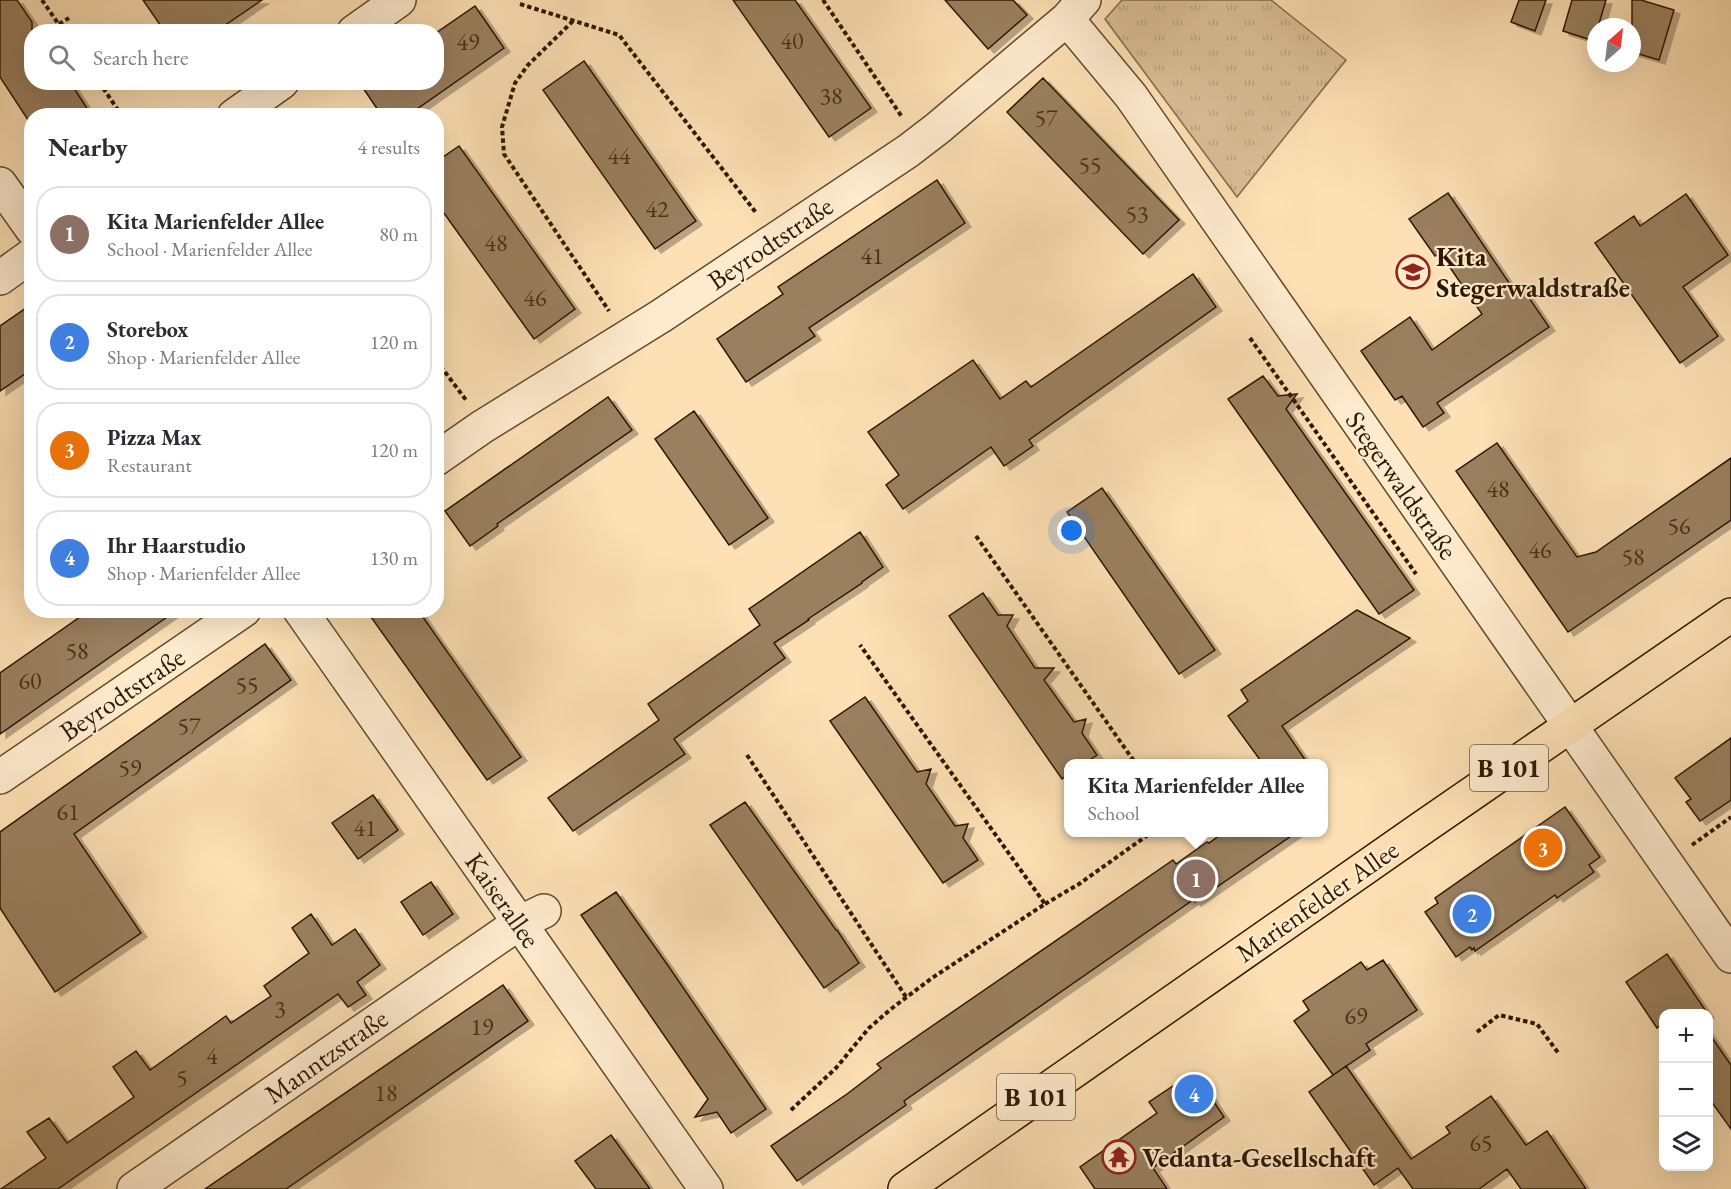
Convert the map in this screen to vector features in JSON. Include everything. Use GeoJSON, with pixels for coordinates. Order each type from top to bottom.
{"type":"FeatureCollection","features":[{"type":"Feature","properties":{"kind":"main road","name":"Marienfelder Allee"},"geometry":{"type":"LineString","coordinates":[[905,1189],[1731,615]]}},
{"type":"Feature","properties":{"kind":"street"},"geometry":{"type":"LineString","coordinates":[[365,24],[399,0]]}},
{"type":"Feature","properties":{"kind":"street","name":"Stegerwaldstraße"},"geometry":{"type":"LineString","coordinates":[[1076,10],[1131,96],[1265,327],[1570,726],[1731,956]]}},
{"type":"Feature","properties":{"kind":"street","name":"Beyrodtstraße"},"geometry":{"type":"LineString","coordinates":[[444,453],[482,427],[661,316],[908,151],[1076,10]]}},
{"type":"Feature","properties":{"kind":"street"},"geometry":{"type":"LineString","coordinates":[[245,108],[271,90]]}},
{"type":"Feature","properties":{"kind":"street"},"geometry":{"type":"LineString","coordinates":[[0,184],[24,218]]}},
{"type":"Feature","properties":{"kind":"street"},"geometry":{"type":"LineString","coordinates":[[0,278],[24,261]]}},
{"type":"Feature","properties":{"kind":"street","name":"Beyrodtstraße"},"geometry":{"type":"LineString","coordinates":[[0,777],[231,618]]}},
{"type":"Feature","properties":{"kind":"street","name":"Kaiserallee"},"geometry":{"type":"LineString","coordinates":[[306,618],[531,917],[706,1189]]}},
{"type":"Feature","properties":{"kind":"street","name":"Manntzstraße"},"geometry":{"type":"LineString","coordinates":[[134,1189],[531,917]]}},
{"type":"Feature","properties":{"kind":"path"},"geometry":{"type":"LineString","coordinates":[[42,0],[59,24],[69,18]]}},
{"type":"Feature","properties":{"kind":"path"},"geometry":{"type":"LineString","coordinates":[[823,0],[902,118]]}},
{"type":"Feature","properties":{"kind":"path"},"geometry":{"type":"LineString","coordinates":[[520,4],[619,35],[759,218]]}},
{"type":"Feature","properties":{"kind":"path"},"geometry":{"type":"LineString","coordinates":[[573,21],[528,64],[515,83],[502,127],[504,154],[609,312]]}},
{"type":"Feature","properties":{"kind":"path"},"geometry":{"type":"LineString","coordinates":[[104,90],[117,108]]}},
{"type":"Feature","properties":{"kind":"path"},"geometry":{"type":"LineString","coordinates":[[1265,327],[1416,574]]}},
{"type":"Feature","properties":{"kind":"path"},"geometry":{"type":"LineString","coordinates":[[444,371],[469,404]]}},
{"type":"Feature","properties":{"kind":"path"},"geometry":{"type":"LineString","coordinates":[[976,536],[1132,759]]}},
{"type":"Feature","properties":{"kind":"path"},"geometry":{"type":"LineString","coordinates":[[860,645],[1045,904]]}},
{"type":"Feature","properties":{"kind":"path"},"geometry":{"type":"LineString","coordinates":[[747,755],[906,997]]}},
{"type":"Feature","properties":{"kind":"path"},"geometry":{"type":"LineString","coordinates":[[1688,848],[1731,818]]}},
{"type":"Feature","properties":{"kind":"path"},"geometry":{"type":"LineString","coordinates":[[791,1110],[836,1068],[869,1028],[906,997],[1045,904],[1079,884],[1145,837]]}},
{"type":"Feature","properties":{"kind":"path"},"geometry":{"type":"LineString","coordinates":[[1477,1032],[1499,1015],[1537,1024],[1559,1054]]}},
{"type":"Feature","properties":{"kind":"green space"},"geometry":{"type":"Polygon","coordinates":[[[1122,0],[1271,0],[1346,60],[1237,197],[1105,19],[1122,0]]]}},
{"type":"Feature","properties":{"kind":"building"},"geometry":{"type":"Polygon","coordinates":[[[0,0],[17,0],[32,22],[32,24],[24,24],[24,90],[75,90],[87,108],[24,108],[24,114],[0,77],[0,0]]]}},
{"type":"Feature","properties":{"kind":"building"},"geometry":{"type":"Polygon","coordinates":[[[143,0],[262,0],[227,24],[160,24],[143,0]]]}},
{"type":"Feature","properties":{"kind":"building"},"geometry":{"type":"Polygon","coordinates":[[[733,0],[795,0],[871,108],[829,137],[733,0]]]}},
{"type":"Feature","properties":{"kind":"building"},"geometry":{"type":"Polygon","coordinates":[[[945,0],[1013,0],[1027,15],[988,49],[945,0]]]}},
{"type":"Feature","properties":{"kind":"building"},"geometry":{"type":"Polygon","coordinates":[[[1519,0],[1546,0],[1535,31],[1511,22],[1519,0]]]}},
{"type":"Feature","properties":{"kind":"building"},"geometry":{"type":"Polygon","coordinates":[[[1572,0],[1606,0],[1601,18],[1587,18],[1587,39],[1563,31],[1572,0]]]}},
{"type":"Feature","properties":{"kind":"building"},"geometry":{"type":"Polygon","coordinates":[[[1632,0],[1641,0],[1674,10],[1659,60],[1641,55],[1641,18],[1632,18],[1632,0]]]}},
{"type":"Feature","properties":{"kind":"building"},"geometry":{"type":"Polygon","coordinates":[[[475,6],[504,48],[418,108],[377,108],[364,90],[444,90],[444,27],[475,6]]]}},
{"type":"Feature","properties":{"kind":"building"},"geometry":{"type":"Polygon","coordinates":[[[584,61],[696,221],[655,249],[543,90],[584,61]]]}},
{"type":"Feature","properties":{"kind":"building"},"geometry":{"type":"Polygon","coordinates":[[[1043,78],[1179,220],[1143,254],[1007,112],[1043,78]]]}},
{"type":"Feature","properties":{"kind":"building"},"geometry":{"type":"Polygon","coordinates":[[[459,146],[575,309],[534,339],[444,213],[444,156],[459,146]]]}},
{"type":"Feature","properties":{"kind":"building"},"geometry":{"type":"Polygon","coordinates":[[[937,180],[965,223],[809,328],[815,336],[746,382],[717,339],[783,294],[778,287],[937,180]]]}},
{"type":"Feature","properties":{"kind":"building"},"geometry":{"type":"Polygon","coordinates":[[[1448,193],[1518,296],[1525,292],[1549,327],[1437,403],[1444,413],[1423,427],[1402,396],[1395,400],[1361,351],[1410,317],[1432,350],[1482,314],[1440,253],[1435,256],[1409,219],[1448,193]]]}},
{"type":"Feature","properties":{"kind":"building"},"geometry":{"type":"Polygon","coordinates":[[[1686,194],[1728,255],[1683,287],[1718,336],[1680,363],[1595,243],[1634,216],[1640,226],[1686,194]]]}},
{"type":"Feature","properties":{"kind":"building"},"geometry":{"type":"Polygon","coordinates":[[[1193,274],[1216,307],[1029,440],[1033,446],[1004,466],[991,447],[903,509],[886,485],[899,475],[868,432],[973,360],[1000,399],[1026,381],[1031,387],[1193,274]]]}},
{"type":"Feature","properties":{"kind":"building"},"geometry":{"type":"Polygon","coordinates":[[[24,310],[24,374],[0,391],[0,326],[24,310]]]}},
{"type":"Feature","properties":{"kind":"building"},"geometry":{"type":"Polygon","coordinates":[[[1263,376],[1278,396],[1297,394],[1286,409],[1414,590],[1379,614],[1228,399],[1263,376]]]}},
{"type":"Feature","properties":{"kind":"building"},"geometry":{"type":"Polygon","coordinates":[[[608,397],[632,430],[497,524],[498,526],[470,546],[445,511],[608,397]]]}},
{"type":"Feature","properties":{"kind":"building"},"geometry":{"type":"Polygon","coordinates":[[[694,411],[768,518],[729,545],[655,439],[694,411]]]}},
{"type":"Feature","properties":{"kind":"building"},"geometry":{"type":"Polygon","coordinates":[[[1497,443],[1577,557],[1596,552],[1731,458],[1731,520],[1568,632],[1456,471],[1497,443]]]}},
{"type":"Feature","properties":{"kind":"building"},"geometry":{"type":"Polygon","coordinates":[[[1102,488],[1215,650],[1179,674],[1067,512],[1102,488]]]}},
{"type":"Feature","properties":{"kind":"building"},"geometry":{"type":"Polygon","coordinates":[[[860,532],[883,567],[774,643],[785,658],[674,739],[685,754],[573,831],[548,798],[659,720],[648,704],[760,625],[749,609],[860,532]]]}},
{"type":"Feature","properties":{"kind":"building"},"geometry":{"type":"Polygon","coordinates":[[[983,593],[998,615],[1013,615],[1007,626],[1035,668],[1054,668],[1044,680],[1074,722],[1086,719],[1082,733],[1097,755],[1091,759],[1064,759],[1064,777],[1062,779],[949,616],[983,593]]]}},
{"type":"Feature","properties":{"kind":"building"},"geometry":{"type":"Polygon","coordinates":[[[1357,610],[1410,638],[1282,726],[1305,759],[1259,759],[1228,716],[1248,701],[1241,690],[1357,610]]]}},
{"type":"Feature","properties":{"kind":"building"},"geometry":{"type":"Polygon","coordinates":[[[79,618],[166,618],[0,734],[0,673],[79,618]]]}},
{"type":"Feature","properties":{"kind":"building"},"geometry":{"type":"Polygon","coordinates":[[[372,618],[424,618],[521,757],[487,780],[372,618]]]}},
{"type":"Feature","properties":{"kind":"building"},"geometry":{"type":"Polygon","coordinates":[[[265,644],[291,680],[74,834],[141,933],[55,992],[0,908],[0,832],[265,644]]]}},
{"type":"Feature","properties":{"kind":"building"},"geometry":{"type":"Polygon","coordinates":[[[865,697],[917,772],[931,769],[926,784],[955,826],[968,824],[963,838],[978,860],[943,883],[830,721],[865,697]]]}},
{"type":"Feature","properties":{"kind":"building"},"geometry":{"type":"Polygon","coordinates":[[[1731,738],[1731,800],[1700,821],[1686,802],[1691,799],[1675,778],[1731,738]]]}},
{"type":"Feature","properties":{"kind":"building"},"geometry":{"type":"Polygon","coordinates":[[[373,795],[398,830],[358,859],[332,823],[373,795]]]}},
{"type":"Feature","properties":{"kind":"building"},"geometry":{"type":"Polygon","coordinates":[[[745,802],[859,963],[824,988],[710,825],[745,802]]]}},
{"type":"Feature","properties":{"kind":"building"},"geometry":{"type":"Polygon","coordinates":[[[1565,807],[1600,857],[1589,865],[1594,872],[1557,898],[1555,895],[1475,951],[1470,947],[1456,957],[1425,912],[1438,903],[1435,898],[1565,807]]]}},
{"type":"Feature","properties":{"kind":"building"},"geometry":{"type":"Polygon","coordinates":[[[1217,837],[1290,837],[1195,902],[1193,900],[904,1101],[906,1105],[797,1181],[771,1146],[881,1068],[877,1064],[1173,860],[1176,864],[1207,842],[1217,837]]]}},
{"type":"Feature","properties":{"kind":"building"},"geometry":{"type":"Polygon","coordinates":[[[431,882],[453,914],[423,935],[401,902],[431,882]]]}},
{"type":"Feature","properties":{"kind":"building"},"geometry":{"type":"Polygon","coordinates":[[[616,892],[766,1109],[731,1133],[717,1112],[695,1117],[708,1099],[581,915],[616,892]]]}},
{"type":"Feature","properties":{"kind":"building"},"geometry":{"type":"Polygon","coordinates":[[[311,914],[332,945],[355,929],[380,965],[357,982],[366,995],[348,1007],[338,994],[58,1189],[1,1189],[46,1158],[27,1132],[49,1118],[67,1143],[134,1097],[113,1067],[136,1051],[150,1070],[226,1016],[231,1023],[271,996],[264,986],[309,953],[292,928],[311,914]]]}},
{"type":"Feature","properties":{"kind":"building"},"geometry":{"type":"Polygon","coordinates":[[[1667,954],[1705,1009],[1659,1009],[1657,1028],[1626,982],[1667,954]]]}},
{"type":"Feature","properties":{"kind":"building"},"geometry":{"type":"Polygon","coordinates":[[[1383,960],[1417,1010],[1366,1044],[1370,1050],[1333,1075],[1294,1021],[1309,1010],[1303,1001],[1361,962],[1367,970],[1383,960]]]}},
{"type":"Feature","properties":{"kind":"building"},"geometry":{"type":"Polygon","coordinates":[[[503,985],[528,1021],[286,1189],[205,1189],[503,985]]]}},
{"type":"Feature","properties":{"kind":"building"},"geometry":{"type":"Polygon","coordinates":[[[1713,1039],[1731,1065],[1731,1129],[1713,1104],[1713,1039]]]}},
{"type":"Feature","properties":{"kind":"building"},"geometry":{"type":"Polygon","coordinates":[[[1346,1066],[1411,1159],[1450,1133],[1446,1127],[1491,1096],[1526,1145],[1547,1131],[1586,1189],[1521,1189],[1507,1169],[1479,1189],[1413,1189],[1398,1168],[1374,1185],[1309,1092],[1346,1066]]]}},
{"type":"Feature","properties":{"kind":"building"},"geometry":{"type":"Polygon","coordinates":[[[1194,1072],[1224,1117],[1153,1168],[1167,1189],[1095,1189],[1080,1167],[1157,1113],[1149,1102],[1194,1072]]]}},
{"type":"Feature","properties":{"kind":"building"},"geometry":{"type":"Polygon","coordinates":[[[611,1135],[650,1189],[596,1189],[575,1161],[611,1135]]]}},
{"type":"Feature","properties":{"kind":"place","name":"Kita Stegerwaldstraße"},"geometry":{"type":"Point","coordinates":[1413,272]}},
{"type":"Feature","properties":{"kind":"place","name":"Pizza Max"},"geometry":{"type":"Point","coordinates":[1543,848]}},
{"type":"Feature","properties":{"kind":"place","name":"Kita Marienfelder Allee"},"geometry":{"type":"Point","coordinates":[1196,879]}},
{"type":"Feature","properties":{"kind":"place","name":"Storebox"},"geometry":{"type":"Point","coordinates":[1472,914]}},
{"type":"Feature","properties":{"kind":"place","name":"Ihr Haarstudio"},"geometry":{"type":"Point","coordinates":[1194,1094]}},
{"type":"Feature","properties":{"kind":"place","name":"Vedanta-Gesellschaft"},"geometry":{"type":"Point","coordinates":[1119,1157]}}]}
